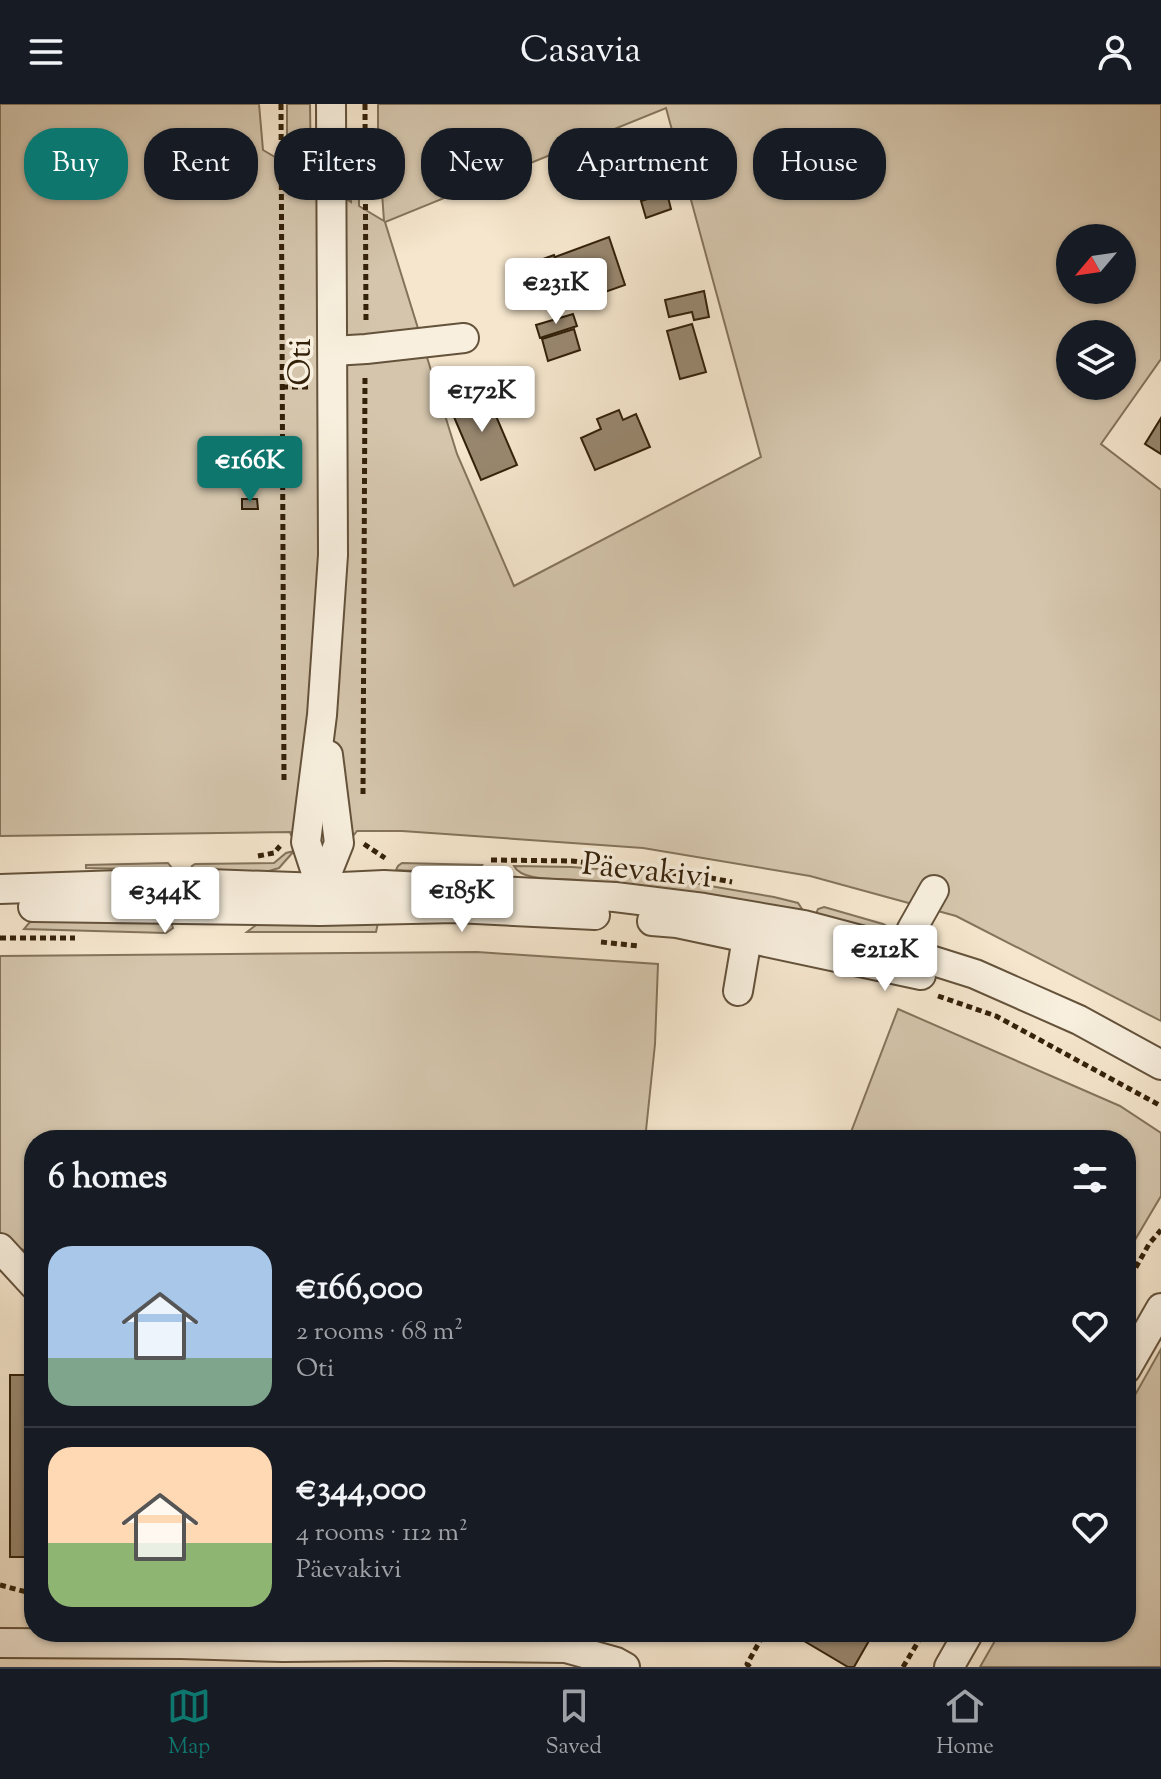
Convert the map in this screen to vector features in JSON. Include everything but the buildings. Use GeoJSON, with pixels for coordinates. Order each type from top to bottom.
{"type":"FeatureCollection","features":[{"type":"Feature","properties":{"kind":"street","name":"Oti"},"geometry":{"type":"LineString","coordinates":[[320,900],[339,843],[322,715],[333,555],[331,104]]}},
{"type":"Feature","properties":{"kind":"street"},"geometry":{"type":"LineString","coordinates":[[333,351],[464,338]]}},
{"type":"Feature","properties":{"kind":"street","name":"Päevakivi"},"geometry":{"type":"LineString","coordinates":[[0,889],[182,883],[320,900],[605,915],[677,923],[747,938],[975,974],[1079,1020],[1161,1065]]}},
{"type":"Feature","properties":{"kind":"street","name":"Päevakivi"},"geometry":{"type":"LineString","coordinates":[[0,906],[320,900],[384,885],[615,897],[704,908],[804,925],[975,989],[1094,1045],[1161,1082]]}},
{"type":"Feature","properties":{"kind":"street"},"geometry":{"type":"LineString","coordinates":[[898,960],[934,890]]}},
{"type":"Feature","properties":{"kind":"street"},"geometry":{"type":"LineString","coordinates":[[738,991],[747,938]]}},
{"type":"Feature","properties":{"kind":"street"},"geometry":{"type":"LineString","coordinates":[[0,1248],[24,1274]]}},
{"type":"Feature","properties":{"kind":"street"},"geometry":{"type":"LineString","coordinates":[[1136,1352],[1161,1308]]}},
{"type":"Feature","properties":{"kind":"street"},"geometry":{"type":"LineString","coordinates":[[949,1667],[963,1642]]}},
{"type":"Feature","properties":{"kind":"street"},"geometry":{"type":"LineString","coordinates":[[0,1643],[566,1648],[625,1667]]}},
{"type":"Feature","properties":{"kind":"path"},"geometry":{"type":"LineString","coordinates":[[281,104],[284,783]]}},
{"type":"Feature","properties":{"kind":"path"},"geometry":{"type":"LineString","coordinates":[[363,796],[365,104]]}},
{"type":"Feature","properties":{"kind":"path"},"geometry":{"type":"LineString","coordinates":[[0,938],[76,938]]}},
{"type":"Feature","properties":{"kind":"path"},"geometry":{"type":"LineString","coordinates":[[600,942],[643,947]]}},
{"type":"Feature","properties":{"kind":"path"},"geometry":{"type":"LineString","coordinates":[[931,994],[996,1016],[1161,1106]]}},
{"type":"Feature","properties":{"kind":"path"},"geometry":{"type":"LineString","coordinates":[[1136,1267],[1161,1230]]}},
{"type":"Feature","properties":{"kind":"path"},"geometry":{"type":"LineString","coordinates":[[0,1585],[24,1591]]}},
{"type":"Feature","properties":{"kind":"path"},"geometry":{"type":"LineString","coordinates":[[750,1667],[747,1664],[759,1642]]}},
{"type":"Feature","properties":{"kind":"path"},"geometry":{"type":"LineString","coordinates":[[903,1667],[918,1642]]}},
{"type":"Feature","properties":{"kind":"shaded area"},"geometry":{"type":"Polygon","coordinates":[[[0,104],[259,104],[263,150],[274,156],[274,200],[359,200],[359,206],[384,221],[382,200],[405,200],[405,128],[378,128],[378,104],[1161,104],[1161,359],[1136,394],[1136,320],[1056,320],[1056,400],[1132,400],[1101,444],[1161,490],[1161,1021],[956,916],[810,876],[643,848],[402,831],[357,831],[353,836],[352,832],[296,832],[291,835],[290,832],[0,836],[0,104]],[[666,108],[617,128],[548,128],[548,156],[532,162],[532,128],[421,128],[421,200],[439,200],[385,222],[457,454],[514,586],[761,457],[691,200],[737,200],[737,128],[671,128],[666,108]]]}},
{"type":"Feature","properties":{"kind":"shaded area"},"geometry":{"type":"Polygon","coordinates":[[[287,104],[310,104],[310,128],[287,128],[287,104]]]}},
{"type":"Feature","properties":{"kind":"shaded area"},"geometry":{"type":"Polygon","coordinates":[[[294,851],[279,868],[269,871],[190,871],[195,864],[274,863],[286,853],[294,851]]]}},
{"type":"Feature","properties":{"kind":"shaded area"},"geometry":{"type":"Polygon","coordinates":[[[168,863],[172,870],[86,868],[86,865],[168,863]]]}},
{"type":"Feature","properties":{"kind":"shaded area"},"geometry":{"type":"Polygon","coordinates":[[[402,863],[482,865],[469,874],[396,870],[402,863]]]}},
{"type":"Feature","properties":{"kind":"shaded area"},"geometry":{"type":"Polygon","coordinates":[[[514,866],[623,871],[774,897],[798,903],[802,909],[604,883],[533,877],[514,866]]]}},
{"type":"Feature","properties":{"kind":"shaded area"},"geometry":{"type":"Polygon","coordinates":[[[824,907],[883,924],[896,931],[887,933],[816,914],[818,909],[824,907]]]}},
{"type":"Feature","properties":{"kind":"shaded area"},"geometry":{"type":"Polygon","coordinates":[[[36,919],[171,922],[173,928],[166,933],[24,929],[36,919]]]}},
{"type":"Feature","properties":{"kind":"shaded area"},"geometry":{"type":"Polygon","coordinates":[[[260,922],[378,923],[376,932],[247,932],[260,922]]]}},
{"type":"Feature","properties":{"kind":"shaded area"},"geometry":{"type":"Polygon","coordinates":[[[477,952],[658,964],[655,1044],[646,1130],[24,1130],[24,1250],[0,1249],[0,956],[477,952]]]}},
{"type":"Feature","properties":{"kind":"shaded area"},"geometry":{"type":"Polygon","coordinates":[[[898,1009],[1120,1106],[1161,1133],[1161,1196],[1136,1238],[1136,1130],[852,1130],[898,1009]]]}},
{"type":"Feature","properties":{"kind":"shaded area"},"geometry":{"type":"Polygon","coordinates":[[[1161,1349],[1161,1667],[980,1667],[994,1642],[1136,1642],[1136,1393],[1161,1349]]]}}]}
